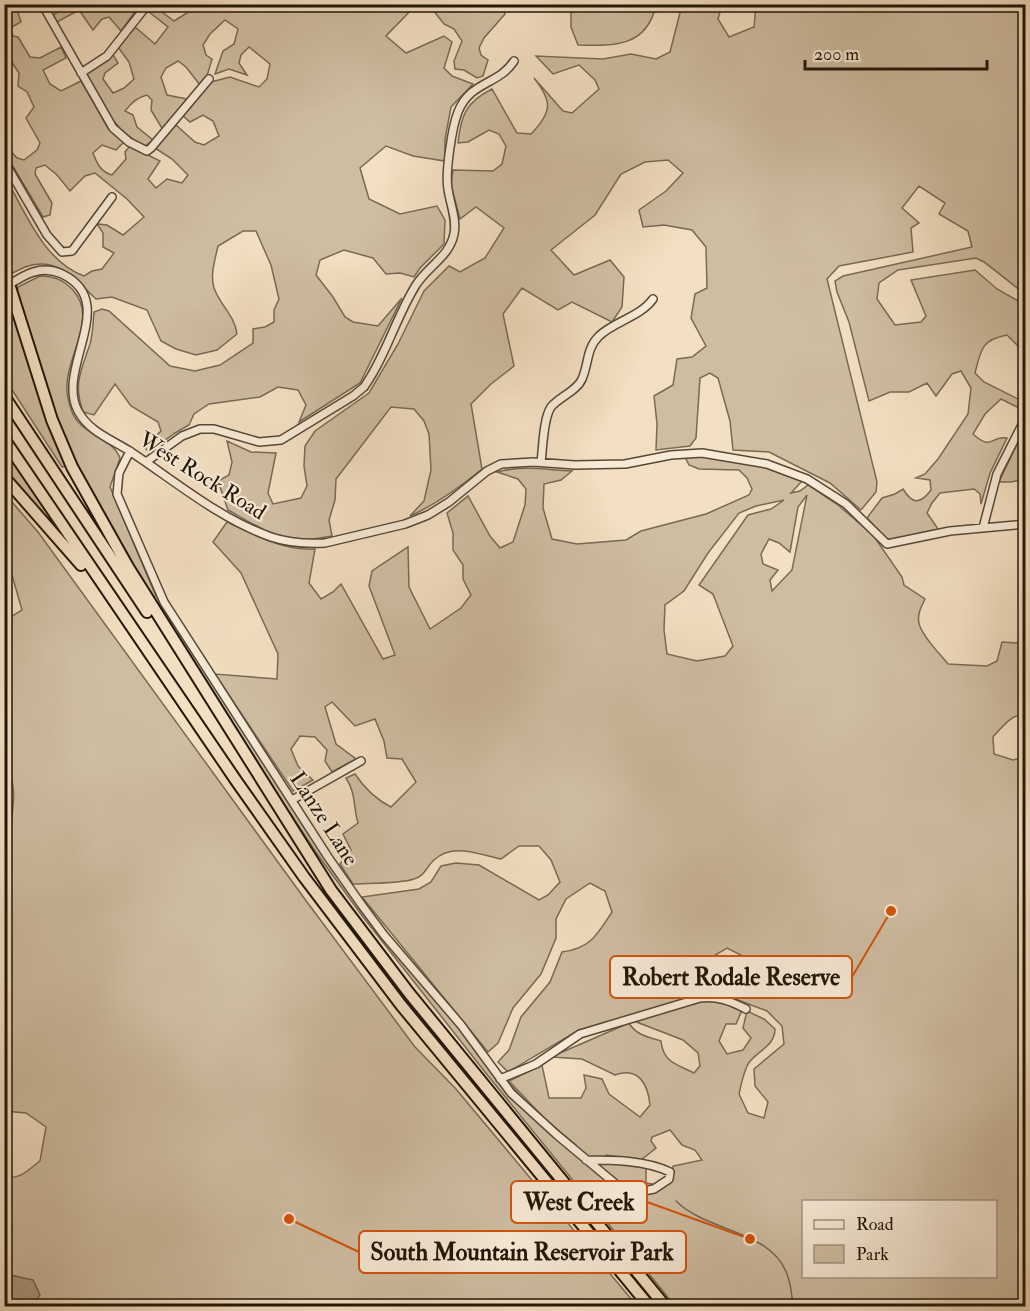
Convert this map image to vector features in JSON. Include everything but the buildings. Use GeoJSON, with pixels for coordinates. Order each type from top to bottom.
{"type":"FeatureCollection","features":[{"type":"Feature","properties":{"kind":"highway"},"geometry":{"type":"LineString","coordinates":[[6,283],[52,420],[72,467],[128,567],[331,890],[409,993],[665,1306]]}},
{"type":"Feature","properties":{"kind":"highway"},"geometry":{"type":"LineString","coordinates":[[4,396],[268,791]]}},
{"type":"Feature","properties":{"kind":"highway"},"geometry":{"type":"LineString","coordinates":[[4,439],[237,782]]}},
{"type":"Feature","properties":{"kind":"highway"},"geometry":{"type":"LineString","coordinates":[[4,477],[95,582],[304,877],[401,1005],[649,1306]]}},
{"type":"Feature","properties":{"kind":"street"},"geometry":{"type":"LineString","coordinates":[[4,7],[21,4]]}},
{"type":"Feature","properties":{"kind":"street"},"geometry":{"type":"LineString","coordinates":[[39,4],[45,9],[112,128],[129,142],[147,151],[209,79]]}},
{"type":"Feature","properties":{"kind":"street"},"geometry":{"type":"LineString","coordinates":[[81,73],[107,56],[147,4]]}},
{"type":"Feature","properties":{"kind":"street"},"geometry":{"type":"LineString","coordinates":[[146,462],[182,436],[200,429],[214,429],[259,442],[280,440],[364,387],[416,286],[444,255],[452,242],[455,226],[447,178],[457,113],[471,92],[501,75],[514,61]]}},
{"type":"Feature","properties":{"kind":"street"},"geometry":{"type":"LineString","coordinates":[[4,161],[47,235],[62,252],[72,251],[112,197]]}},
{"type":"Feature","properties":{"kind":"street","name":"West Rock Road"},"geometry":{"type":"LineString","coordinates":[[6,283],[32,272],[49,270],[63,275],[80,289],[86,302],[88,318],[73,380],[73,398],[79,414],[89,426],[209,505],[241,524],[274,538],[311,544],[336,541],[415,520],[449,502],[493,467],[508,462],[575,465],[625,464],[696,453],[739,458],[778,467],[820,486],[858,514],[887,544],[950,531],[983,528]]}},
{"type":"Feature","properties":{"kind":"street"},"geometry":{"type":"LineString","coordinates":[[541,462],[548,412],[580,382],[586,358],[593,343],[605,331],[647,307],[653,299]]}},
{"type":"Feature","properties":{"kind":"street"},"geometry":{"type":"LineString","coordinates":[[1026,417],[997,474],[983,528],[1026,524]]}},
{"type":"Feature","properties":{"kind":"street","name":"Lanze Lane"},"geometry":{"type":"LineString","coordinates":[[130,451],[118,473],[117,494],[154,583],[174,620],[361,904],[384,935],[470,1037],[511,1093],[586,1160],[618,1186],[628,1191],[639,1192],[654,1189],[670,1176],[670,1172],[655,1167],[586,1160]]}},
{"type":"Feature","properties":{"kind":"street"},"geometry":{"type":"LineString","coordinates":[[292,800],[361,761]]}},
{"type":"Feature","properties":{"kind":"street"},"geometry":{"type":"LineString","coordinates":[[4,789],[5,816]]}},
{"type":"Feature","properties":{"kind":"street"},"geometry":{"type":"LineString","coordinates":[[501,1079],[536,1064],[580,1034],[613,1026],[700,998],[725,999],[746,1009]]}},
{"type":"Feature","properties":{"kind":"green space"},"geometry":{"type":"Polygon","coordinates":[[[69,5],[130,5],[137,9],[121,31],[109,17],[102,19],[93,30],[79,10],[57,22],[53,15],[69,5]]]}},
{"type":"Feature","properties":{"kind":"green space"},"geometry":{"type":"Polygon","coordinates":[[[189,5],[416,5],[386,36],[406,53],[444,36],[452,42],[444,68],[452,76],[473,84],[451,107],[445,139],[445,161],[413,156],[386,146],[360,168],[369,199],[400,214],[437,206],[445,220],[444,244],[414,277],[400,273],[386,274],[373,258],[344,250],[320,260],[316,275],[345,317],[353,322],[378,326],[402,298],[360,383],[299,422],[306,405],[298,390],[278,387],[260,397],[209,404],[194,414],[189,425],[149,452],[144,447],[161,431],[158,422],[131,406],[115,384],[94,415],[83,412],[78,385],[91,340],[94,312],[102,309],[109,311],[170,366],[195,371],[220,365],[253,343],[253,329],[265,327],[274,322],[274,310],[279,299],[271,265],[256,231],[243,231],[218,246],[213,272],[214,288],[237,334],[217,350],[196,355],[176,349],[161,341],[147,310],[112,297],[96,299],[73,277],[56,267],[36,264],[12,273],[5,271],[4,175],[46,247],[70,269],[84,276],[102,269],[114,253],[103,247],[103,233],[97,224],[107,225],[123,235],[144,217],[127,199],[95,173],[85,176],[70,191],[45,165],[36,168],[35,174],[52,203],[50,215],[43,217],[5,153],[6,133],[10,140],[6,146],[17,158],[24,160],[37,150],[40,143],[26,118],[34,107],[27,92],[18,86],[19,73],[5,52],[5,11],[17,9],[21,22],[10,28],[13,36],[18,37],[30,57],[40,58],[61,47],[66,58],[43,70],[50,84],[61,91],[81,81],[108,128],[124,142],[116,150],[102,145],[93,153],[100,167],[112,175],[126,159],[125,152],[130,146],[160,161],[148,179],[156,188],[167,179],[182,183],[188,175],[172,159],[155,148],[176,125],[195,142],[204,145],[219,136],[213,121],[203,115],[190,122],[183,116],[211,82],[230,77],[259,87],[267,79],[270,64],[249,47],[241,55],[239,63],[247,75],[229,69],[215,74],[223,51],[234,44],[238,29],[225,20],[210,34],[203,45],[206,55],[212,59],[207,76],[200,85],[186,67],[178,61],[166,68],[161,77],[167,95],[187,99],[163,130],[151,110],[152,100],[147,95],[135,101],[125,111],[133,115],[137,127],[153,140],[145,146],[134,140],[116,124],[85,73],[105,62],[112,53],[118,63],[105,73],[103,79],[113,93],[124,88],[134,79],[129,62],[118,47],[135,27],[155,44],[168,27],[149,12],[154,6],[174,21],[187,13],[189,5]]]}},
{"type":"Feature","properties":{"kind":"green space"},"geometry":{"type":"Polygon","coordinates":[[[429,5],[502,5],[505,14],[484,38],[479,48],[481,55],[488,60],[483,76],[477,78],[464,70],[455,69],[454,61],[462,41],[454,29],[444,24],[429,5]]]}},
{"type":"Feature","properties":{"kind":"green space"},"geometry":{"type":"Polygon","coordinates":[[[566,5],[656,5],[652,19],[637,36],[616,44],[578,45],[571,27],[571,9],[566,5]]]}},
{"type":"Feature","properties":{"kind":"green space"},"geometry":{"type":"Polygon","coordinates":[[[682,5],[722,5],[718,19],[729,37],[754,27],[756,5],[1025,5],[1025,294],[976,258],[898,270],[879,283],[877,299],[895,325],[921,322],[926,316],[911,280],[975,270],[997,289],[1020,302],[1025,308],[1025,360],[1017,345],[1007,335],[998,337],[984,347],[975,373],[984,382],[1020,400],[1017,407],[1001,399],[985,414],[973,434],[984,442],[1007,438],[990,473],[981,504],[980,494],[974,489],[940,493],[927,513],[938,529],[889,541],[867,518],[882,498],[903,489],[910,498],[916,501],[927,495],[931,490],[930,480],[916,478],[925,474],[938,459],[968,414],[971,388],[961,371],[952,374],[936,396],[927,383],[909,392],[890,392],[869,401],[849,322],[837,292],[835,281],[843,276],[972,247],[968,231],[939,214],[945,203],[919,186],[902,208],[919,223],[911,228],[913,252],[839,266],[827,279],[877,482],[876,492],[861,510],[830,483],[769,452],[733,450],[730,421],[718,378],[710,373],[700,378],[696,438],[690,446],[656,450],[657,424],[654,396],[673,385],[677,359],[692,357],[706,346],[691,318],[695,294],[707,288],[706,247],[692,230],[664,225],[643,227],[639,210],[666,191],[683,173],[668,160],[645,162],[621,174],[595,215],[551,250],[574,275],[610,260],[624,277],[622,307],[612,322],[572,302],[558,310],[522,288],[503,314],[514,366],[471,404],[482,469],[439,501],[410,516],[424,501],[431,470],[429,434],[424,421],[414,409],[391,407],[336,479],[335,500],[329,520],[332,536],[299,540],[277,535],[228,510],[218,481],[229,475],[232,462],[227,441],[251,452],[276,453],[268,493],[273,504],[301,498],[307,486],[304,466],[305,446],[315,431],[369,393],[398,344],[424,291],[449,266],[460,272],[485,258],[504,228],[476,207],[460,219],[451,185],[453,170],[493,171],[502,164],[506,146],[499,134],[489,130],[468,142],[458,143],[463,117],[471,104],[492,89],[517,133],[531,134],[543,119],[548,107],[547,100],[534,78],[563,111],[572,113],[599,89],[595,80],[579,65],[553,74],[536,56],[603,59],[631,54],[656,59],[670,52],[682,5]]]}},
{"type":"Feature","properties":{"kind":"green space"},"geometry":{"type":"Polygon","coordinates":[[[40,276],[58,279],[65,283],[80,300],[83,312],[82,324],[68,373],[67,396],[76,420],[110,445],[120,458],[110,487],[155,594],[166,613],[344,885],[504,1078],[545,1122],[572,1145],[576,1145],[546,1120],[509,1081],[542,1065],[549,1098],[581,1098],[586,1088],[584,1075],[602,1079],[609,1094],[640,1117],[650,1105],[644,1084],[636,1075],[623,1073],[615,1075],[582,1059],[551,1057],[629,1023],[639,1033],[661,1041],[664,1054],[672,1062],[694,1073],[700,1066],[698,1053],[683,1040],[634,1021],[707,1000],[723,1001],[742,1010],[736,1024],[726,1024],[719,1041],[727,1054],[743,1050],[751,1038],[743,1028],[747,1011],[764,1019],[775,1029],[768,1045],[747,1066],[739,1094],[748,1113],[764,1118],[768,1102],[755,1086],[754,1069],[784,1044],[782,1026],[767,1011],[730,997],[730,981],[743,980],[752,970],[749,959],[727,948],[710,958],[705,968],[687,974],[673,987],[694,997],[579,1030],[508,1072],[498,1062],[509,1050],[521,1017],[550,982],[562,952],[587,944],[612,912],[605,891],[590,883],[566,899],[556,919],[556,938],[541,974],[513,1008],[498,1043],[488,1052],[362,897],[419,889],[431,882],[441,866],[456,863],[479,865],[539,900],[548,895],[560,882],[551,860],[539,846],[519,846],[501,859],[458,851],[441,855],[418,878],[392,883],[353,884],[340,864],[351,850],[343,834],[358,823],[353,794],[346,778],[355,774],[371,793],[391,807],[416,782],[402,759],[387,758],[384,741],[375,719],[355,726],[332,702],[325,707],[336,744],[356,759],[332,772],[325,761],[327,750],[315,737],[300,736],[291,749],[298,766],[313,780],[293,791],[215,674],[277,679],[278,654],[241,573],[213,542],[227,522],[281,545],[315,549],[309,583],[321,599],[341,584],[383,659],[395,655],[369,586],[372,571],[408,547],[409,587],[430,629],[461,608],[471,595],[463,579],[463,565],[453,550],[453,533],[447,513],[468,496],[490,536],[500,548],[513,542],[525,505],[526,489],[518,479],[497,472],[525,468],[572,471],[561,480],[544,484],[543,508],[552,539],[577,544],[626,540],[641,531],[706,514],[749,495],[752,489],[747,478],[739,470],[699,469],[689,465],[685,457],[730,458],[760,465],[802,481],[791,493],[800,491],[808,485],[838,505],[873,535],[902,577],[904,585],[925,599],[919,614],[920,628],[948,664],[987,666],[997,661],[1002,642],[1016,643],[1025,639],[1025,714],[1012,719],[993,737],[994,754],[1013,760],[1025,757],[1025,1306],[675,1306],[485,1072],[363,917],[315,851],[261,769],[192,658],[148,593],[68,450],[17,298],[18,287],[40,276]],[[807,495],[798,507],[790,552],[779,543],[769,539],[761,554],[763,564],[778,570],[770,580],[772,591],[792,570],[807,495]],[[784,500],[756,506],[739,513],[708,553],[684,591],[665,605],[664,630],[667,654],[697,661],[725,656],[733,646],[713,594],[699,585],[748,515],[771,509],[784,500]],[[670,1130],[652,1137],[651,1141],[656,1148],[641,1160],[606,1155],[601,1161],[646,1168],[646,1183],[665,1186],[672,1180],[673,1166],[702,1160],[695,1150],[682,1145],[670,1130]]]}},
{"type":"Feature","properties":{"kind":"green space"},"geometry":{"type":"Polygon","coordinates":[[[5,303],[11,307],[52,434],[67,466],[62,467],[5,379],[5,303]]]}},
{"type":"Feature","properties":{"kind":"green space"},"geometry":{"type":"Polygon","coordinates":[[[1025,427],[1025,479],[999,482],[1025,427]]]}},
{"type":"Feature","properties":{"kind":"green space"},"geometry":{"type":"Polygon","coordinates":[[[4,444],[65,539],[5,470],[4,444]]]}},
{"type":"Feature","properties":{"kind":"green space"},"geometry":{"type":"Polygon","coordinates":[[[5,494],[38,532],[415,1047],[456,1089],[637,1306],[15,1306],[20,1277],[5,1274],[5,1235],[12,1227],[8,1211],[5,1209],[5,1177],[20,1176],[40,1161],[46,1127],[26,1113],[5,1111],[4,829],[11,824],[14,795],[12,781],[5,768],[5,626],[9,618],[22,610],[12,575],[5,572],[5,494]]]}},
{"type":"Feature","properties":{"kind":"shaded area"},"geometry":{"type":"Polygon","coordinates":[[[4,1274],[33,1280],[40,1295],[32,1306],[5,1306],[4,1274]]]}},
{"type":"Feature","properties":{"kind":"waterway"},"geometry":{"type":"LineString","coordinates":[[676,1201],[704,1219],[767,1248],[779,1260],[787,1274],[793,1306]]}},
{"type":"Feature","properties":{"kind":"place","name":"Robert Rodale Reserve"},"geometry":{"type":"Point","coordinates":[891,911]}},
{"type":"Feature","properties":{"kind":"place","name":"South Mountain Reservoir Park"},"geometry":{"type":"Point","coordinates":[289,1219]}},
{"type":"Feature","properties":{"kind":"place","name":"West Creek"},"geometry":{"type":"Point","coordinates":[750,1239]}}]}
